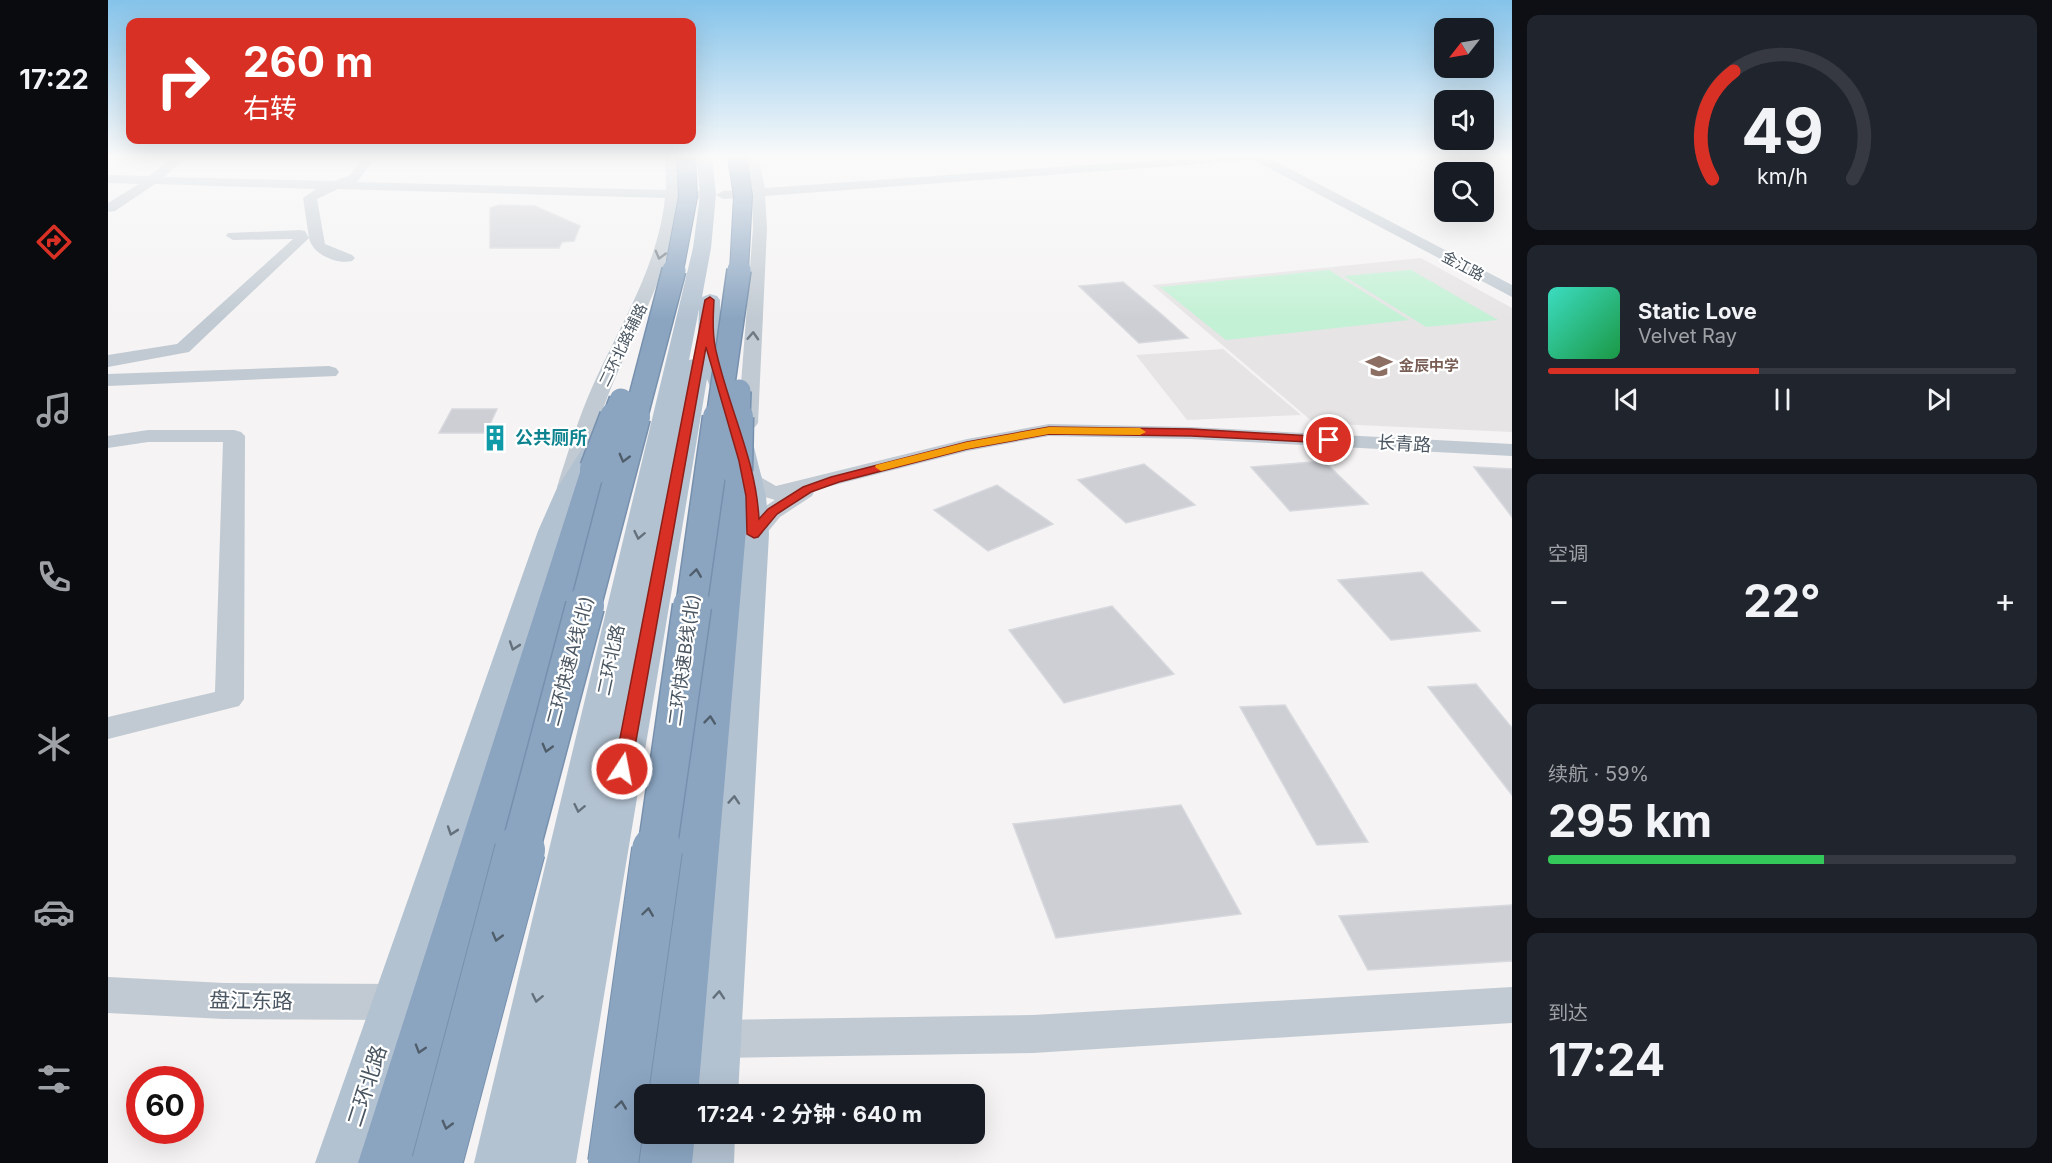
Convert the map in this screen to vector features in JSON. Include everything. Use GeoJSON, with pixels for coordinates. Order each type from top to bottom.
{"type":"FeatureCollection","features":[{"type":"Feature","properties":{"kind":"highway","name":"二环快速A线(北)"},"geometry":{"type":"LineString","coordinates":[[437,1163],[700,300],[687,210]]}},
{"type":"Feature","properties":{"kind":"highway","name":"二环快速B线(北)"},"geometry":{"type":"LineString","coordinates":[[613,1163],[700,300],[744,210]]}},
{"type":"Feature","properties":{"kind":"highway"},"geometry":{"type":"LineString","coordinates":[[386,1163],[416,998],[600,455],[628,383],[700,300],[739,389],[737,471],[672,1084]]}},
{"type":"Feature","properties":{"kind":"highway"},"geometry":{"type":"LineString","coordinates":[[664,1163],[666,1144]]}},
{"type":"Feature","properties":{"kind":"main road","name":"二环北路"},"geometry":{"type":"LineString","coordinates":[[549,1163],[685,376],[700,300],[722,228],[717,210]]}},
{"type":"Feature","properties":{"kind":"main road","name":"二环北路"},"geometry":{"type":"LineString","coordinates":[[342,1163],[416,998],[561,508],[581,469],[667,352],[681,326],[700,300]]}},
{"type":"Feature","properties":{"kind":"main road"},"geometry":{"type":"LineString","coordinates":[[700,300],[708,327],[711,354],[749,478],[754,534],[713,1084]]}},
{"type":"Feature","properties":{"kind":"main road","name":"二环北路"},"geometry":{"type":"LineString","coordinates":[[501,1163],[685,376]]}},
{"type":"Feature","properties":{"kind":"main road"},"geometry":{"type":"LineString","coordinates":[[707,1163],[708,1144]]}},
{"type":"Feature","properties":{"kind":"street"},"geometry":{"type":"LineString","coordinates":[[312,210],[318,245],[329,253],[347,258]]}},
{"type":"Feature","properties":{"kind":"street","name":"二环北路辅路"},"geometry":{"type":"LineString","coordinates":[[553,531],[596,402],[649,288],[662,248],[669,210]]}},
{"type":"Feature","properties":{"kind":"street"},"geometry":{"type":"LineString","coordinates":[[759,210],[760,248],[748,427],[749,478],[758,488],[776,493],[835,479]]}},
{"type":"Feature","properties":{"kind":"street","name":"金江路"},"geometry":{"type":"LineString","coordinates":[[1358,210],[1512,292]]}},
{"type":"Feature","properties":{"kind":"street"},"geometry":{"type":"LineString","coordinates":[[108,361],[183,348],[302,238],[300,234],[232,236]]}},
{"type":"Feature","properties":{"kind":"street"},"geometry":{"type":"LineString","coordinates":[[108,380],[329,372]]}},
{"type":"Feature","properties":{"kind":"street","name":"长青路"},"geometry":{"type":"LineString","coordinates":[[835,479],[967,445],[1049,430],[1191,433],[1512,450]]}},
{"type":"Feature","properties":{"kind":"street"},"geometry":{"type":"LineString","coordinates":[[108,442],[148,436],[234,436],[229,699],[108,728]]}},
{"type":"Feature","properties":{"kind":"street"},"geometry":{"type":"LineString","coordinates":[[754,534],[772,512],[807,489],[835,479]]}},
{"type":"Feature","properties":{"kind":"street","name":"盘江东路"},"geometry":{"type":"LineString","coordinates":[[108,995],[224,1001],[416,998]]}},
{"type":"Feature","properties":{"kind":"street"},"geometry":{"type":"LineString","coordinates":[[716,1039],[1033,1034],[1512,1005]]}},
{"type":"Feature","properties":{"kind":"shaded area","name":"金辰中学"},"geometry":{"type":"Polygon","coordinates":[[[1421,258],[1512,308],[1512,432],[1314,423],[1152,285],[1421,258]]]}},
{"type":"Feature","properties":{"kind":"shaded area"},"geometry":{"type":"Polygon","coordinates":[[[1223,349],[1301,415],[1187,420],[1136,355],[1223,349]]]}},
{"type":"Feature","properties":{"kind":"green space"},"geometry":{"type":"Polygon","coordinates":[[[1329,270],[1409,320],[1226,340],[1160,287],[1329,270]]]}},
{"type":"Feature","properties":{"kind":"green space"},"geometry":{"type":"Polygon","coordinates":[[[1411,270],[1498,320],[1426,327],[1344,276],[1411,270]]]}},
{"type":"Feature","properties":{"kind":"building"},"geometry":{"type":"Polygon","coordinates":[[[490,210],[545,210],[580,226],[574,241],[562,242],[559,248],[490,248],[490,210]]]}},
{"type":"Feature","properties":{"kind":"building"},"geometry":{"type":"Polygon","coordinates":[[[1123,282],[1188,338],[1139,343],[1079,286],[1123,282]]]}},
{"type":"Feature","properties":{"kind":"building"},"geometry":{"type":"Polygon","coordinates":[[[452,409],[497,409],[486,433],[439,433],[452,409]]]}},
{"type":"Feature","properties":{"kind":"building"},"geometry":{"type":"Polygon","coordinates":[[[1324,461],[1368,504],[1290,511],[1251,467],[1324,461]]]}},
{"type":"Feature","properties":{"kind":"building"},"geometry":{"type":"Polygon","coordinates":[[[1144,464],[1195,505],[1126,523],[1078,480],[1144,464]]]}},
{"type":"Feature","properties":{"kind":"building"},"geometry":{"type":"Polygon","coordinates":[[[1474,467],[1512,469],[1512,517],[1474,467]]]}},
{"type":"Feature","properties":{"kind":"building"},"geometry":{"type":"Polygon","coordinates":[[[997,485],[1053,524],[988,551],[934,510],[997,485]]]}},
{"type":"Feature","properties":{"kind":"building"},"geometry":{"type":"Polygon","coordinates":[[[1422,572],[1480,631],[1391,640],[1338,580],[1422,572]]]}},
{"type":"Feature","properties":{"kind":"building"},"geometry":{"type":"Polygon","coordinates":[[[1112,606],[1174,674],[1064,703],[1009,630],[1112,606]]]}},
{"type":"Feature","properties":{"kind":"building"},"geometry":{"type":"Polygon","coordinates":[[[1476,684],[1512,728],[1512,795],[1428,687],[1476,684]]]}},
{"type":"Feature","properties":{"kind":"building"},"geometry":{"type":"Polygon","coordinates":[[[1285,705],[1368,842],[1317,845],[1240,707],[1285,705]]]}},
{"type":"Feature","properties":{"kind":"building"},"geometry":{"type":"Polygon","coordinates":[[[1181,805],[1241,914],[1056,938],[1013,824],[1181,805]]]}},
{"type":"Feature","properties":{"kind":"building"},"geometry":{"type":"Polygon","coordinates":[[[1512,905],[1512,961],[1368,970],[1339,916],[1512,905]]]}},
{"type":"Feature","properties":{"kind":"slow traffic"},"geometry":{"type":"LineString","coordinates":[[881,467],[967,445],[1049,430],[1140,432]]}},
{"type":"Feature","properties":{"kind":"place","name":"金辰中学"},"geometry":{"type":"Point","coordinates":[1379,366]}},
{"type":"Feature","properties":{"kind":"place","name":"公共厕所"},"geometry":{"type":"Point","coordinates":[495,438]}},
{"type":"Feature","properties":{"kind":"route"},"geometry":{"type":"LineString","coordinates":[[622,769],[710,300],[708,327],[711,354],[745,461],[752,496],[754,534],[772,512],[807,489],[835,479],[967,445],[1049,430],[1191,433],[1329,440]]}}]}
